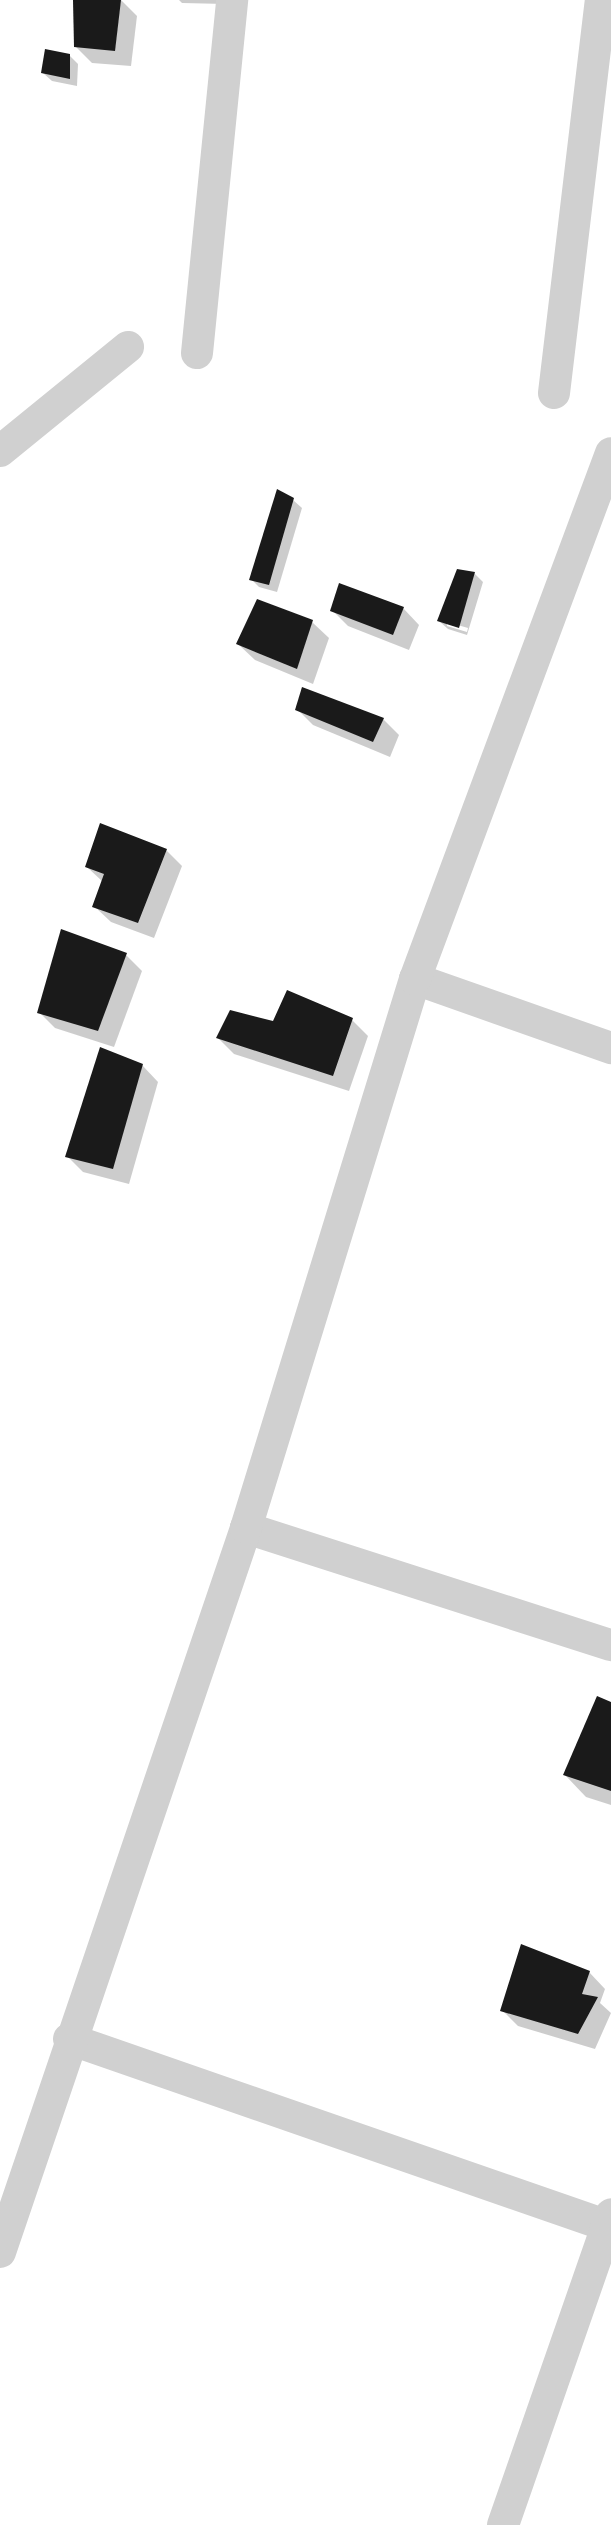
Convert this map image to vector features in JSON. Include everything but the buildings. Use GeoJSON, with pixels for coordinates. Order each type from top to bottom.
{"type":"FeatureCollection","features":[{"type":"Feature","properties":{"kind":"street"},"geometry":{"type":"LineString","coordinates":[[197,353],[232,0]]}},
{"type":"Feature","properties":{"kind":"street"},"geometry":{"type":"LineString","coordinates":[[554,393],[601,0]]}},
{"type":"Feature","properties":{"kind":"street"},"geometry":{"type":"LineString","coordinates":[[0,451],[128,348]]}},
{"type":"Feature","properties":{"kind":"street"},"geometry":{"type":"LineString","coordinates":[[0,2252],[69,2039],[246,1528],[415,979],[611,453]]}},
{"type":"Feature","properties":{"kind":"street"},"geometry":{"type":"LineString","coordinates":[[415,979],[611,1048]]}},
{"type":"Feature","properties":{"kind":"street"},"geometry":{"type":"LineString","coordinates":[[246,1528],[611,1645]]}},
{"type":"Feature","properties":{"kind":"street"},"geometry":{"type":"LineString","coordinates":[[69,2039],[610,2222],[503,2525]]}}]}
